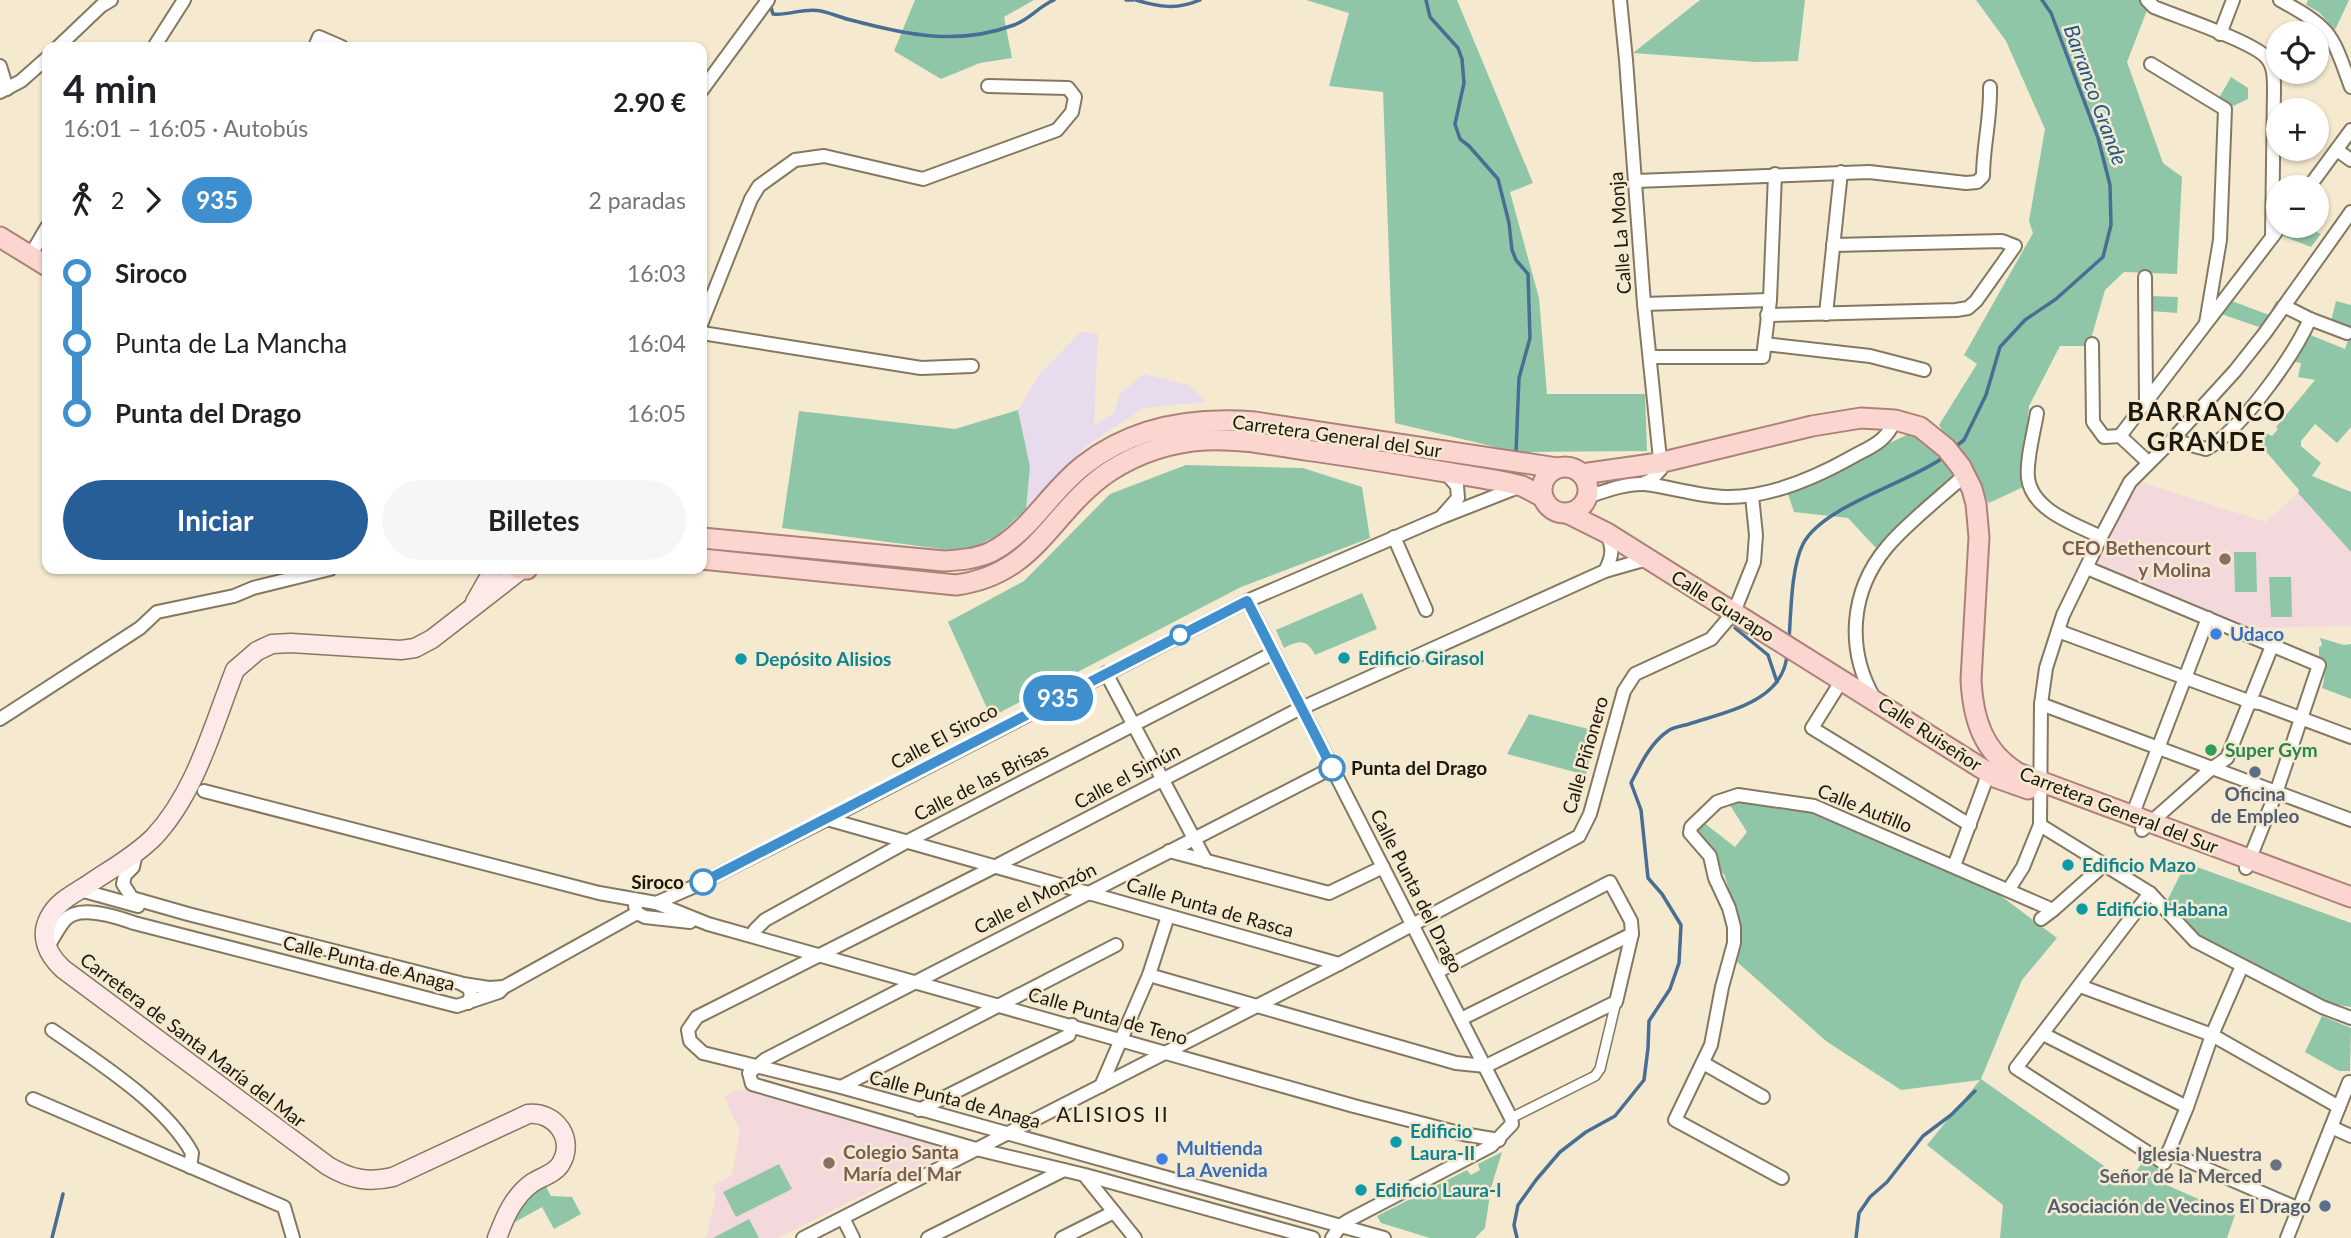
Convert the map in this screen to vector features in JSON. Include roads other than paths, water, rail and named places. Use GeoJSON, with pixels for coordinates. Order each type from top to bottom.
{"type":"FeatureCollection","features":[{"type":"Feature","properties":{"kind":"main road"},"geometry":{"type":"LineString","coordinates":[[0,237],[42,264]]}},
{"type":"Feature","properties":{"kind":"main road","name":"Carretera General del Sur"},"geometry":{"type":"LineString","coordinates":[[1582,474],[1659,463],[1812,426],[1861,418],[1895,420],[1920,427],[1946,448],[1963,471],[1976,504],[1979,537],[1971,680],[1975,720],[1996,757],[2040,788],[2142,823],[2351,907]]}},
{"type":"Feature","properties":{"kind":"main road","name":"Carretera General del Sur"},"geometry":{"type":"LineString","coordinates":[[707,538],[944,561],[971,559],[990,552],[1016,536],[1074,474],[1115,445],[1151,430],[1221,419],[1557,468]]}},
{"type":"Feature","properties":{"kind":"main road","name":"Carretera General del Sur"},"geometry":{"type":"LineString","coordinates":[[707,559],[956,584],[976,582],[1024,558],[1080,496],[1110,472],[1148,453],[1172,445],[1204,440],[1267,444],[1366,458],[1522,486],[1543,497]]}},
{"type":"Feature","properties":{"kind":"main road"},"geometry":{"type":"LineString","coordinates":[[1570,467],[1582,474],[1588,485],[1587,497],[1581,506],[1567,513],[1555,510],[1543,497],[1543,483],[1551,471],[1570,467]]}},
{"type":"Feature","properties":{"kind":"main road","name":"Calle Guarapo"},"geometry":{"type":"LineString","coordinates":[[1567,513],[1607,533],[1877,703]]}},
{"type":"Feature","properties":{"kind":"main road"},"geometry":{"type":"LineString","coordinates":[[474,605],[491,574]]}},
{"type":"Feature","properties":{"kind":"main road"},"geometry":{"type":"LineString","coordinates":[[47,948],[44,933],[52,912],[65,899],[136,853],[173,813],[198,763],[235,670],[257,651],[272,644],[291,643],[401,650],[415,648],[432,639],[515,574]]}},
{"type":"Feature","properties":{"kind":"main road","name":"Calle Ruiseñor"},"geometry":{"type":"LineString","coordinates":[[1877,703],[1997,778],[2040,788]]}},
{"type":"Feature","properties":{"kind":"main road","name":"Carretera General del Sur"},"geometry":{"type":"LineString","coordinates":[[2248,864],[2351,897]]}},
{"type":"Feature","properties":{"kind":"main road","name":"Carretera de Santa María del Mar"},"geometry":{"type":"LineString","coordinates":[[47,948],[53,960],[63,970],[328,1166],[351,1178],[371,1181],[393,1177],[527,1114],[541,1114],[553,1119],[565,1137],[562,1161],[556,1170],[523,1191],[506,1215],[497,1238]]}},
{"type":"Feature","properties":{"kind":"street"},"geometry":{"type":"LineString","coordinates":[[63,42],[111,0]]}},
{"type":"Feature","properties":{"kind":"street"},"geometry":{"type":"LineString","coordinates":[[157,42],[184,0]]}},
{"type":"Feature","properties":{"kind":"street"},"geometry":{"type":"LineString","coordinates":[[707,79],[768,0]]}},
{"type":"Feature","properties":{"kind":"street","name":"Calle La Monja"},"geometry":{"type":"LineString","coordinates":[[1620,0],[1659,463]]}},
{"type":"Feature","properties":{"kind":"street"},"geometry":{"type":"LineString","coordinates":[[2220,34],[2233,0]]}},
{"type":"Feature","properties":{"kind":"street"},"geometry":{"type":"LineString","coordinates":[[2280,0],[2313,18],[2326,29],[2351,87]]}},
{"type":"Feature","properties":{"kind":"street"},"geometry":{"type":"LineString","coordinates":[[2152,2],[2252,47],[2267,57],[2274,77],[2275,175]]}},
{"type":"Feature","properties":{"kind":"street"},"geometry":{"type":"LineString","coordinates":[[317,42],[319,37],[330,42]]}},
{"type":"Feature","properties":{"kind":"street"},"geometry":{"type":"LineString","coordinates":[[0,66],[4,91],[21,81],[42,62]]}},
{"type":"Feature","properties":{"kind":"street"},"geometry":{"type":"LineString","coordinates":[[2151,64],[2225,109],[2220,240],[2206,323]]}},
{"type":"Feature","properties":{"kind":"street"},"geometry":{"type":"LineString","coordinates":[[707,309],[751,199],[759,186],[795,160],[824,156],[922,179],[1057,130],[1072,112],[1074,97],[1068,88],[988,86]]}},
{"type":"Feature","properties":{"kind":"street"},"geometry":{"type":"LineString","coordinates":[[1636,181],[1869,172],[1977,182],[1983,176],[1983,158],[1991,112],[1990,88]]}},
{"type":"Feature","properties":{"kind":"street"},"geometry":{"type":"LineString","coordinates":[[2318,175],[2351,130]]}},
{"type":"Feature","properties":{"kind":"street"},"geometry":{"type":"LineString","coordinates":[[2337,150],[2351,160]]}},
{"type":"Feature","properties":{"kind":"street"},"geometry":{"type":"LineString","coordinates":[[1826,314],[1841,172]]}},
{"type":"Feature","properties":{"kind":"street"},"geometry":{"type":"LineString","coordinates":[[1764,350],[1770,300],[1769,175]]}},
{"type":"Feature","properties":{"kind":"street"},"geometry":{"type":"LineString","coordinates":[[2009,889],[2023,867],[2040,825],[2041,704],[2046,668],[2057,631],[2101,537],[2130,482],[2235,371],[2345,232],[2351,212]]}},
{"type":"Feature","properties":{"kind":"street"},"geometry":{"type":"LineString","coordinates":[[30,256],[42,236]]}},
{"type":"Feature","properties":{"kind":"street"},"geometry":{"type":"LineString","coordinates":[[2120,436],[2271,238]]}},
{"type":"Feature","properties":{"kind":"street"},"geometry":{"type":"LineString","coordinates":[[1767,315],[1968,308],[1976,301],[2015,246],[2001,241],[1833,245]]}},
{"type":"Feature","properties":{"kind":"street"},"geometry":{"type":"LineString","coordinates":[[2146,277],[2146,404]]}},
{"type":"Feature","properties":{"kind":"street"},"geometry":{"type":"LineString","coordinates":[[1644,304],[1770,300]]}},
{"type":"Feature","properties":{"kind":"street"},"geometry":{"type":"LineString","coordinates":[[2284,306],[2347,333]]}},
{"type":"Feature","properties":{"kind":"street"},"geometry":{"type":"LineString","coordinates":[[2172,440],[2206,449],[2219,442],[2249,412],[2302,336],[2310,319]]}},
{"type":"Feature","properties":{"kind":"street"},"geometry":{"type":"LineString","coordinates":[[707,334],[921,368],[972,366]]}},
{"type":"Feature","properties":{"kind":"street"},"geometry":{"type":"LineString","coordinates":[[2092,344],[2093,422],[2104,437],[2120,436],[2148,462]]}},
{"type":"Feature","properties":{"kind":"street"},"geometry":{"type":"LineString","coordinates":[[1650,357],[1764,350],[1870,356],[1924,370]]}},
{"type":"Feature","properties":{"kind":"street"},"geometry":{"type":"LineString","coordinates":[[2037,414],[2028,472],[2031,489],[2054,514],[2101,537]]}},
{"type":"Feature","properties":{"kind":"street"},"geometry":{"type":"LineString","coordinates":[[1587,497],[1611,488],[1643,484],[1723,497],[1752,496],[1801,482],[1842,463],[1884,439],[1895,420]]}},
{"type":"Feature","properties":{"kind":"street"},"geometry":{"type":"LineString","coordinates":[[1643,484],[1658,474],[1661,469],[1659,463]]}},
{"type":"Feature","properties":{"kind":"street","name":"Calle Ruiseñor"},"geometry":{"type":"LineString","coordinates":[[1877,703],[1861,667],[1854,635],[1859,600],[1870,572],[1888,545],[1963,471]]}},
{"type":"Feature","properties":{"kind":"street"},"geometry":{"type":"LineString","coordinates":[[1442,517],[1458,498],[1457,486],[1446,473]]}},
{"type":"Feature","properties":{"kind":"street","name":"Calle El Siroco"},"geometry":{"type":"LineString","coordinates":[[656,903],[827,819],[1247,601],[1394,537],[1522,486]]}},
{"type":"Feature","properties":{"kind":"street","name":"Calle Piñonero"},"geometry":{"type":"LineString","coordinates":[[1412,923],[1579,836],[1590,814],[1624,691],[1635,674],[1711,639],[1734,612],[1754,562],[1756,535],[1752,496]]}},
{"type":"Feature","properties":{"kind":"street"},"geometry":{"type":"LineString","coordinates":[[1605,571],[1612,557],[1612,546],[1607,533]]}},
{"type":"Feature","properties":{"kind":"street"},"geometry":{"type":"LineString","coordinates":[[1394,537],[1426,610]]}},
{"type":"Feature","properties":{"kind":"street","name":"Calle el Simún"},"geometry":{"type":"LineString","coordinates":[[690,1041],[688,1030],[697,1017],[821,956],[1301,708],[1605,571],[1647,559]]}},
{"type":"Feature","properties":{"kind":"street"},"geometry":{"type":"LineString","coordinates":[[2087,568],[2319,665],[2276,793],[2248,864]]}},
{"type":"Feature","properties":{"kind":"street"},"geometry":{"type":"LineString","coordinates":[[0,719],[140,628],[157,612],[234,596],[253,588],[310,574]]}},
{"type":"Feature","properties":{"kind":"street","name":"Calle Punta del Drago"},"geometry":{"type":"LineString","coordinates":[[1247,601],[1486,1066],[1511,1121]]}},
{"type":"Feature","properties":{"kind":"street"},"geometry":{"type":"LineString","coordinates":[[2142,823],[2159,748],[2208,618]]}},
{"type":"Feature","properties":{"kind":"street"},"geometry":{"type":"LineString","coordinates":[[2057,631],[2351,737]]}},
{"type":"Feature","properties":{"kind":"street"},"geometry":{"type":"LineString","coordinates":[[2142,823],[2227,758],[2272,646]]}},
{"type":"Feature","properties":{"kind":"street","name":"Calle de las Brisas"},"geometry":{"type":"LineString","coordinates":[[752,936],[765,920],[908,841],[1273,653]]}},
{"type":"Feature","properties":{"kind":"street"},"geometry":{"type":"LineString","coordinates":[[1106,673],[1206,860]]}},
{"type":"Feature","properties":{"kind":"street"},"geometry":{"type":"LineString","coordinates":[[1842,680],[1812,728],[1970,825]]}},
{"type":"Feature","properties":{"kind":"street"},"geometry":{"type":"LineString","coordinates":[[2041,704],[2351,820]]}},
{"type":"Feature","properties":{"kind":"street"},"geometry":{"type":"LineString","coordinates":[[173,813],[189,799],[204,791],[198,776],[198,763]]}},
{"type":"Feature","properties":{"kind":"street","name":"Calle el Monzón"},"geometry":{"type":"LineString","coordinates":[[757,1066],[1087,892],[1332,768]]}},
{"type":"Feature","properties":{"kind":"street"},"geometry":{"type":"LineString","coordinates":[[1989,772],[1954,866],[2053,909]]}},
{"type":"Feature","properties":{"kind":"street","name":"Calle Punta de Teno"},"geometry":{"type":"LineString","coordinates":[[204,791],[599,893],[656,903],[708,924],[1165,1053],[1463,1134],[1499,1140]]}},
{"type":"Feature","properties":{"kind":"street","name":"Calle Autillo"},"geometry":{"type":"LineString","coordinates":[[1782,1178],[1675,1121],[1711,1045],[1734,943],[1734,927],[1729,908],[1715,878],[1710,856],[1690,833],[1691,827],[1717,802],[1738,795],[1814,806],[1954,866]]}},
{"type":"Feature","properties":{"kind":"street","name":"Calle Punta de Rasca"},"geometry":{"type":"LineString","coordinates":[[827,819],[1339,964]]}},
{"type":"Feature","properties":{"kind":"street"},"geometry":{"type":"LineString","coordinates":[[2040,825],[2150,893],[2195,941],[2322,1007],[2351,1018]]}},
{"type":"Feature","properties":{"kind":"street"},"geometry":{"type":"LineString","coordinates":[[1169,852],[1329,893],[1383,867]]}},
{"type":"Feature","properties":{"kind":"street"},"geometry":{"type":"LineString","coordinates":[[134,923],[131,911],[141,903],[132,898],[123,884],[125,875],[133,867],[136,853]]}},
{"type":"Feature","properties":{"kind":"street"},"geometry":{"type":"LineString","coordinates":[[2041,919],[2097,871]]}},
{"type":"Feature","properties":{"kind":"street"},"geometry":{"type":"LineString","coordinates":[[1332,1238],[1341,1225],[1499,1140],[1511,1121],[1598,1073],[1632,934],[1631,922],[1610,882],[1437,972]]}},
{"type":"Feature","properties":{"kind":"street","name":"Calle El Siroco"},"geometry":{"type":"LineString","coordinates":[[676,912],[693,887]]}},
{"type":"Feature","properties":{"kind":"street","name":"Calle Punta de Anaga"},"geometry":{"type":"LineString","coordinates":[[47,948],[67,918],[81,912],[114,915],[134,923],[438,1003],[457,1006],[468,1003],[471,995],[469,988],[460,983],[188,914],[80,890]]}},
{"type":"Feature","properties":{"kind":"street","name":"Calle Punta de Teno"},"geometry":{"type":"LineString","coordinates":[[599,893],[636,913],[653,918],[708,924]]}},
{"type":"Feature","properties":{"kind":"street"},"geometry":{"type":"LineString","coordinates":[[2150,893],[2016,1068],[2166,1158],[2299,1209]]}},
{"type":"Feature","properties":{"kind":"street"},"geometry":{"type":"LineString","coordinates":[[468,1003],[499,992],[636,913],[638,899]]}},
{"type":"Feature","properties":{"kind":"street"},"geometry":{"type":"LineString","coordinates":[[613,901],[617,909],[617,923]]}},
{"type":"Feature","properties":{"kind":"street"},"geometry":{"type":"LineString","coordinates":[[653,918],[673,915],[676,912]]}},
{"type":"Feature","properties":{"kind":"street"},"geometry":{"type":"LineString","coordinates":[[1101,1086],[1149,975],[1168,916]]}},
{"type":"Feature","properties":{"kind":"street"},"geometry":{"type":"LineString","coordinates":[[803,1238],[1339,964],[1412,923]]}},
{"type":"Feature","properties":{"kind":"street"},"geometry":{"type":"LineString","coordinates":[[1461,1019],[1632,934]]}},
{"type":"Feature","properties":{"kind":"street"},"geometry":{"type":"LineString","coordinates":[[841,1087],[1116,945]]}},
{"type":"Feature","properties":{"kind":"street"},"geometry":{"type":"LineString","coordinates":[[2166,1158],[2212,1035],[2242,966]]}},
{"type":"Feature","properties":{"kind":"street"},"geometry":{"type":"LineString","coordinates":[[1149,975],[1457,1063],[1486,1066],[1616,1002]]}},
{"type":"Feature","properties":{"kind":"street"},"geometry":{"type":"LineString","coordinates":[[460,983],[489,988],[504,987]]}},
{"type":"Feature","properties":{"kind":"street"},"geometry":{"type":"LineString","coordinates":[[2080,986],[2212,1035],[2339,1107]]}},
{"type":"Feature","properties":{"kind":"street"},"geometry":{"type":"LineString","coordinates":[[919,1110],[1069,1035],[1072,1025]]}},
{"type":"Feature","properties":{"kind":"street"},"geometry":{"type":"LineString","coordinates":[[52,1030],[99,1062],[172,1122],[192,1153],[190,1167]]}},
{"type":"Feature","properties":{"kind":"street"},"geometry":{"type":"LineString","coordinates":[[2043,1034],[2187,1107]]}},
{"type":"Feature","properties":{"kind":"street","name":"Calle Punta de Anaga"},"geometry":{"type":"LineString","coordinates":[[690,1041],[703,1052],[841,1087],[1384,1238]]}},
{"type":"Feature","properties":{"kind":"street"},"geometry":{"type":"LineString","coordinates":[[1703,1063],[1763,1097]]}},
{"type":"Feature","properties":{"kind":"street","name":"Calle Punta de Anaga"},"geometry":{"type":"LineString","coordinates":[[757,1066],[749,1073],[752,1084],[976,1149],[1085,1175],[1313,1238]]}},
{"type":"Feature","properties":{"kind":"street"},"geometry":{"type":"LineString","coordinates":[[2287,1238],[2349,1082]]}},
{"type":"Feature","properties":{"kind":"street"},"geometry":{"type":"LineString","coordinates":[[33,1099],[284,1207],[293,1238]]}},
{"type":"Feature","properties":{"kind":"street"},"geometry":{"type":"LineString","coordinates":[[2331,1127],[2351,1136]]}},
{"type":"Feature","properties":{"kind":"street"},"geometry":{"type":"LineString","coordinates":[[1463,1134],[1468,1146],[1468,1158]]}},
{"type":"Feature","properties":{"kind":"street"},"geometry":{"type":"LineString","coordinates":[[929,1238],[1064,1170]]}},
{"type":"Feature","properties":{"kind":"street"},"geometry":{"type":"LineString","coordinates":[[1085,1175],[1136,1238]]}},
{"type":"Feature","properties":{"kind":"street"},"geometry":{"type":"LineString","coordinates":[[1062,1238],[1114,1212]]}},
{"type":"Feature","properties":{"kind":"street"},"geometry":{"type":"LineString","coordinates":[[843,1218],[853,1238]]}},
{"type":"Feature","properties":{"kind":"waterway"},"geometry":{"type":"LineString","coordinates":[[770,4],[773,14],[815,10],[912,34],[953,37],[1014,25],[1054,0]]}},
{"type":"Feature","properties":{"kind":"waterway"},"geometry":{"type":"LineString","coordinates":[[1126,0],[1133,0]]}},
{"type":"Feature","properties":{"kind":"waterway"},"geometry":{"type":"LineString","coordinates":[[1136,0],[1168,6],[1200,0]]}},
{"type":"Feature","properties":{"kind":"waterway"},"geometry":{"type":"LineString","coordinates":[[1426,0],[1430,17],[1458,48],[1462,59],[1464,83],[1455,124],[1460,139],[1498,179],[1509,223],[1512,250],[1516,260],[1528,274],[1530,338],[1519,378],[1516,452]]}},
{"type":"Feature","properties":{"kind":"waterway","name":"Barranco Grande"},"geometry":{"type":"LineString","coordinates":[[1955,447],[1964,440],[1986,395],[2000,347],[2025,320],[2056,299],[2103,257],[2111,225],[2110,185],[2098,138],[2051,13],[2042,0]]}},
{"type":"Feature","properties":{"kind":"waterway","name":"Barranco Grande"},"geometry":{"type":"LineString","coordinates":[[1789,640],[1796,565],[1803,544],[1813,530],[1847,507],[1944,457]]}},
{"type":"Feature","properties":{"kind":"waterway"},"geometry":{"type":"LineString","coordinates":[[1735,628],[1768,655],[1777,682]]}},
{"type":"Feature","properties":{"kind":"waterway","name":"Barranco Grande"},"geometry":{"type":"LineString","coordinates":[[1517,1238],[1514,1225],[1518,1205],[1536,1180],[1560,1152],[1586,1132],[1615,1116],[1644,1080],[1649,1021],[1670,989],[1679,963],[1681,925],[1662,894],[1648,878],[1641,810],[1631,783],[1646,754],[1662,736],[1675,728],[1735,709],[1764,694],[1775,684],[1783,670],[1787,654]]}},
{"type":"Feature","properties":{"kind":"waterway"},"geometry":{"type":"LineString","coordinates":[[1856,1238],[1859,1213],[1870,1197],[1887,1182],[1923,1136],[1951,1115],[1975,1091]]}},
{"type":"Feature","properties":{"kind":"waterway"},"geometry":{"type":"LineString","coordinates":[[52,1238],[63,1194]]}},
{"type":"Feature","properties":{"kind":"place","name":"CEO Bethencourt y Molina"},"geometry":{"type":"Point","coordinates":[2225,559]}},
{"type":"Feature","properties":{"kind":"place","name":"Udaco"},"geometry":{"type":"Point","coordinates":[2216,634]}},
{"type":"Feature","properties":{"kind":"place","name":"Edificio Girasol"},"geometry":{"type":"Point","coordinates":[1344,658]}},
{"type":"Feature","properties":{"kind":"place","name":"Depósito Alisios"},"geometry":{"type":"Point","coordinates":[741,659]}},
{"type":"Feature","properties":{"kind":"place","name":"Super Gym"},"geometry":{"type":"Point","coordinates":[2211,750]}},
{"type":"Feature","properties":{"kind":"place","name":"Punta del Drago"},"geometry":{"type":"Point","coordinates":[1332,768]}},
{"type":"Feature","properties":{"kind":"place","name":"Oficina de Empleo"},"geometry":{"type":"Point","coordinates":[2255,772]}},
{"type":"Feature","properties":{"kind":"place","name":"Edificio Mazo"},"geometry":{"type":"Point","coordinates":[2068,865]}},
{"type":"Feature","properties":{"kind":"place","name":"Siroco"},"geometry":{"type":"Point","coordinates":[703,882]}},
{"type":"Feature","properties":{"kind":"place","name":"Edificio Habana"},"geometry":{"type":"Point","coordinates":[2082,909]}},
{"type":"Feature","properties":{"kind":"place","name":"Edificio Laura-II"},"geometry":{"type":"Point","coordinates":[1396,1142]}},
{"type":"Feature","properties":{"kind":"place","name":"Multienda La Avenida"},"geometry":{"type":"Point","coordinates":[1162,1159]}},
{"type":"Feature","properties":{"kind":"place","name":"Colegio Santa María del Mar"},"geometry":{"type":"Point","coordinates":[829,1163]}},
{"type":"Feature","properties":{"kind":"place","name":"Iglesia Nuestra Señor de la Merced"},"geometry":{"type":"Point","coordinates":[2276,1165]}},
{"type":"Feature","properties":{"kind":"place","name":"Edificio Laura-I"},"geometry":{"type":"Point","coordinates":[1361,1190]}},
{"type":"Feature","properties":{"kind":"place","name":"Asociación de Vecinos El Drago"},"geometry":{"type":"Point","coordinates":[2325,1206]}},
{"type":"Feature","properties":{"kind":"district","name":"BARRANCO GRANDE"},"geometry":{"type":"Point","coordinates":[2207,427]}},
{"type":"Feature","properties":{"kind":"district","name":"ALISIOS II"},"geometry":{"type":"Point","coordinates":[1113,1115]}}]}
